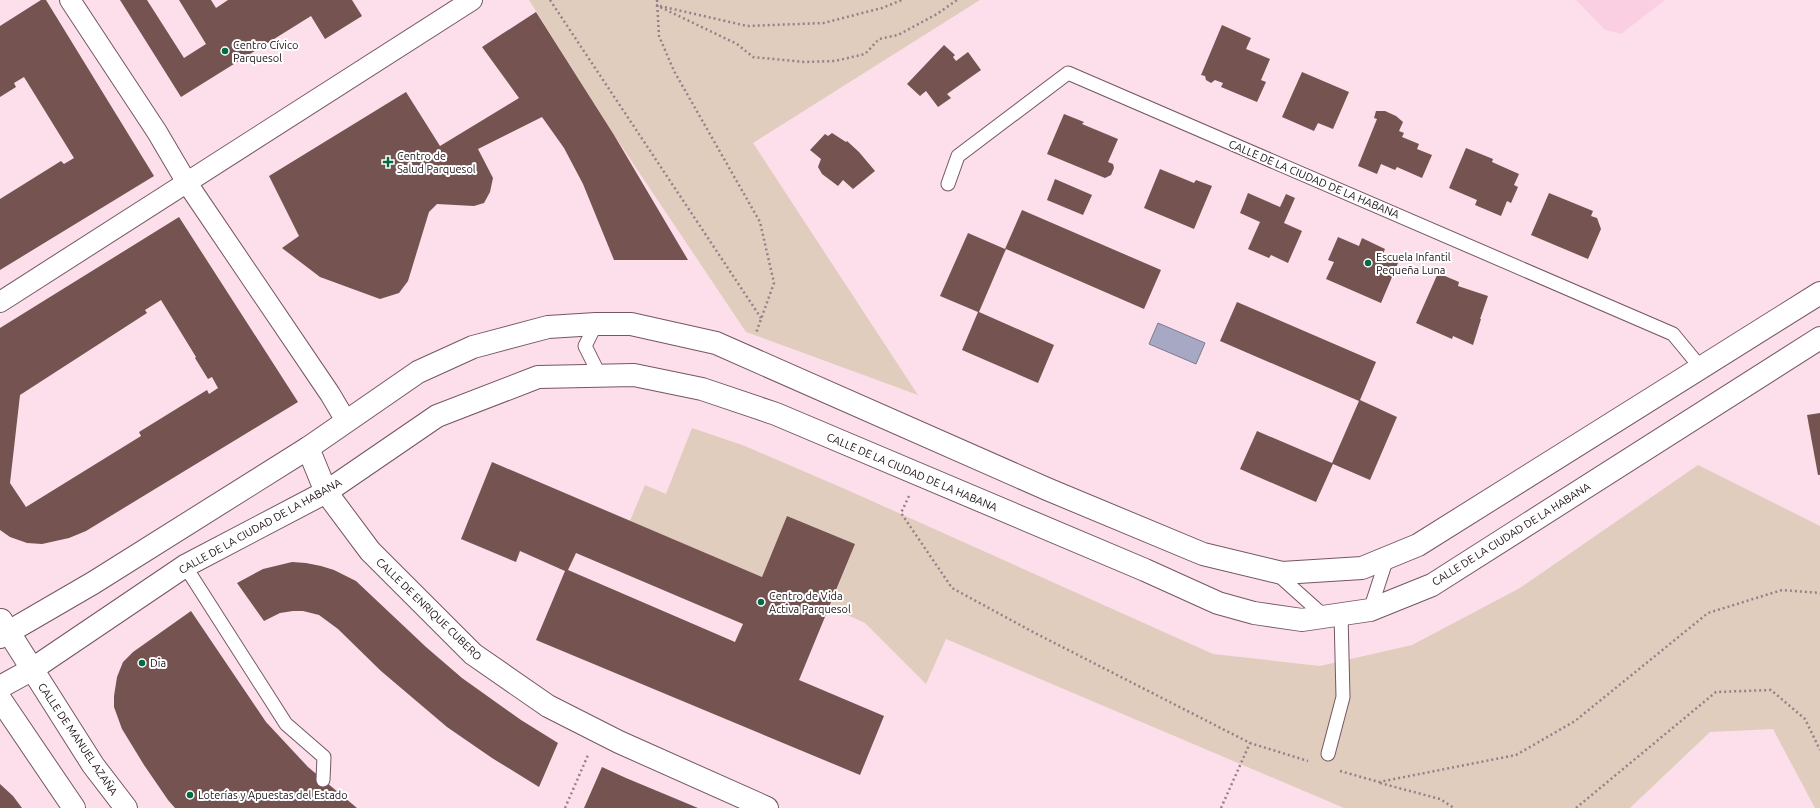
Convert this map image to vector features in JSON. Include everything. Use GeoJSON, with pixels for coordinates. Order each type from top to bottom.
{"type":"FeatureCollection","features":[{"type":"Feature","properties":{"kind":"street"},"geometry":{"type":"LineString","coordinates":[[70,0],[157,132],[187,183],[330,394],[346,421]]}},
{"type":"Feature","properties":{"kind":"street"},"geometry":{"type":"LineString","coordinates":[[0,302],[472,0]]}},
{"type":"Feature","properties":{"kind":"street"},"geometry":{"type":"LineString","coordinates":[[3,629],[93,583],[308,448],[418,372],[473,347],[548,327],[596,324],[631,324],[716,343],[1047,489],[1204,554],[1282,573],[1362,568],[1418,545],[1820,293]]}},
{"type":"Feature","properties":{"kind":"street","name":"CALLE DE LA CIUDAD DE LA HABANA"},"geometry":{"type":"LineString","coordinates":[[0,687],[31,670],[184,566],[326,492],[437,416],[538,377],[634,375],[702,390],[776,414],[1145,570],[1218,603],[1254,613],[1302,620],[1370,610],[1432,585],[1820,338]]}},
{"type":"Feature","properties":{"kind":"street","name":"CALLE DE ENRIQUE CUBERO"},"geometry":{"type":"LineString","coordinates":[[308,448],[326,492],[370,551],[473,654],[548,706],[598,732],[767,808]]}},
{"type":"Feature","properties":{"kind":"street","name":"CALLE DE MANUEL AZAÑA"},"geometry":{"type":"LineString","coordinates":[[3,629],[93,765],[126,808]]}},
{"type":"Feature","properties":{"kind":"street"},"geometry":{"type":"LineString","coordinates":[[0,699],[74,808]]}},
{"type":"Feature","properties":{"kind":"lane","name":"CALLE DE LA CIUDAD DE LA HABANA"},"geometry":{"type":"LineString","coordinates":[[948,184],[958,156],[1068,73],[1673,334],[1701,368]]}},
{"type":"Feature","properties":{"kind":"lane"},"geometry":{"type":"LineString","coordinates":[[596,324],[585,346],[600,376]]}},
{"type":"Feature","properties":{"kind":"lane"},"geometry":{"type":"LineString","coordinates":[[1370,610],[1387,558]]}},
{"type":"Feature","properties":{"kind":"lane"},"geometry":{"type":"LineString","coordinates":[[184,566],[286,724],[324,757],[324,780]]}},
{"type":"Feature","properties":{"kind":"lane"},"geometry":{"type":"LineString","coordinates":[[1274,571],[1332,615],[1343,698],[1328,754]]}},
{"type":"Feature","properties":{"kind":"path"},"geometry":{"type":"LineString","coordinates":[[550,0],[762,319],[774,283],[760,222],[674,72],[659,36],[656,5],[657,0]]}},
{"type":"Feature","properties":{"kind":"path"},"geometry":{"type":"LineString","coordinates":[[656,5],[747,26],[824,23],[882,8],[902,0]]}},
{"type":"Feature","properties":{"kind":"path"},"geometry":{"type":"LineString","coordinates":[[656,5],[737,44],[754,56],[804,62],[835,61],[865,54],[879,39],[898,35],[937,14],[957,0]]}},
{"type":"Feature","properties":{"kind":"path"},"geometry":{"type":"LineString","coordinates":[[1576,808],[1716,692],[1771,690],[1806,719],[1820,750]]}},
{"type":"Feature","properties":{"kind":"path"},"geometry":{"type":"LineString","coordinates":[[565,808],[598,732]]}},
{"type":"Feature","properties":{"kind":"path"},"geometry":{"type":"LineString","coordinates":[[1221,808],[1250,743]]}},
{"type":"Feature","properties":{"kind":"path"},"geometry":{"type":"LineString","coordinates":[[1379,782],[1440,799],[1454,808]]}},
{"type":"Feature","properties":{"kind":"shaded area"},"geometry":{"type":"Polygon","coordinates":[[[529,0],[980,0],[753,143],[918,395],[746,332],[614,135],[529,0]]]}},
{"type":"Feature","properties":{"kind":"shaded area"},"geometry":{"type":"Polygon","coordinates":[[[1576,0],[1665,0],[1621,34],[1605,30],[1576,0]]]}},
{"type":"Feature","properties":{"kind":"shaded area"},"geometry":{"type":"Polygon","coordinates":[[[692,428],[745,446],[854,493],[1213,654],[1320,666],[1412,645],[1520,588],[1698,465],[1820,526],[1820,808],[1815,808],[1773,729],[1710,732],[1630,808],[1344,808],[946,639],[926,684],[865,623],[830,607],[855,544],[787,516],[762,577],[630,521],[645,485],[666,494],[692,428]]]}},
{"type":"Feature","properties":{"kind":"water"},"geometry":{"type":"Polygon","coordinates":[[[1158,323],[1205,343],[1196,364],[1149,344],[1158,323]]]}},
{"type":"Feature","properties":{"kind":"building"},"geometry":{"type":"Polygon","coordinates":[[[41,0],[46,0],[154,176],[0,270],[0,199],[61,161],[64,164],[74,158],[24,77],[14,83],[16,87],[0,97],[0,26],[41,0]]]}},
{"type":"Feature","properties":{"kind":"building","name":"Centro Cívico Parquesol"},"geometry":{"type":"Polygon","coordinates":[[[120,0],[147,0],[184,58],[206,44],[179,0],[211,0],[216,8],[228,0],[352,0],[362,16],[325,39],[311,16],[181,97],[120,0]]]}},
{"type":"Feature","properties":{"kind":"building","name":"Centro de Salud Parquesol"},"geometry":{"type":"Polygon","coordinates":[[[536,12],[614,135],[688,260],[614,260],[583,184],[564,148],[542,117],[478,149],[493,178],[490,192],[484,203],[474,206],[437,204],[429,212],[408,281],[399,293],[380,299],[320,277],[282,248],[299,236],[269,176],[406,92],[440,146],[519,98],[482,47],[536,12]]]}},
{"type":"Feature","properties":{"kind":"building"},"geometry":{"type":"Polygon","coordinates":[[[1222,25],[1251,38],[1246,49],[1270,59],[1261,80],[1266,82],[1257,102],[1221,87],[1223,83],[1215,80],[1211,83],[1206,80],[1205,76],[1201,75],[1222,25]]]}},
{"type":"Feature","properties":{"kind":"building"},"geometry":{"type":"Polygon","coordinates":[[[944,45],[955,55],[953,57],[956,61],[968,52],[981,70],[947,94],[951,98],[938,107],[926,91],[920,96],[907,84],[944,45]]]}},
{"type":"Feature","properties":{"kind":"building"},"geometry":{"type":"Polygon","coordinates":[[[1302,72],[1349,92],[1333,129],[1318,123],[1314,131],[1282,117],[1302,72]]]}},
{"type":"Feature","properties":{"kind":"building"},"geometry":{"type":"Polygon","coordinates":[[[1376,111],[1385,111],[1396,116],[1403,122],[1399,131],[1404,133],[1402,137],[1419,144],[1417,149],[1432,155],[1422,178],[1397,167],[1395,170],[1381,164],[1377,174],[1358,166],[1377,119],[1374,118],[1376,111]]]}},
{"type":"Feature","properties":{"kind":"building"},"geometry":{"type":"Polygon","coordinates":[[[1064,114],[1084,122],[1082,124],[1118,139],[1108,162],[1113,164],[1114,168],[1111,175],[1105,178],[1047,154],[1064,114]]]}},
{"type":"Feature","properties":{"kind":"building"},"geometry":{"type":"Polygon","coordinates":[[[832,133],[846,142],[847,141],[859,152],[875,171],[853,189],[843,180],[838,186],[822,174],[818,167],[821,159],[810,150],[825,134],[828,136],[832,133]]]}},
{"type":"Feature","properties":{"kind":"building"},"geometry":{"type":"Polygon","coordinates":[[[1466,148],[1493,159],[1492,162],[1519,174],[1514,185],[1518,187],[1511,203],[1507,201],[1501,216],[1475,205],[1477,200],[1449,188],[1466,148]]]}},
{"type":"Feature","properties":{"kind":"building"},"geometry":{"type":"Polygon","coordinates":[[[1160,169],[1194,183],[1196,180],[1212,186],[1194,229],[1144,208],[1160,169]]]}},
{"type":"Feature","properties":{"kind":"building"},"geometry":{"type":"Polygon","coordinates":[[[1055,179],[1092,195],[1083,215],[1047,200],[1055,179]]]}},
{"type":"Feature","properties":{"kind":"building"},"geometry":{"type":"Polygon","coordinates":[[[1248,193],[1280,207],[1286,194],[1295,198],[1284,223],[1302,231],[1288,263],[1271,255],[1269,258],[1248,249],[1260,222],[1240,213],[1248,193]]]}},
{"type":"Feature","properties":{"kind":"building"},"geometry":{"type":"Polygon","coordinates":[[[1549,193],[1593,211],[1591,216],[1597,218],[1601,229],[1588,259],[1531,235],[1549,193]]]}},
{"type":"Feature","properties":{"kind":"building"},"geometry":{"type":"Polygon","coordinates":[[[1022,210],[1161,270],[1144,309],[1006,249],[979,312],[1054,345],[1038,383],[962,350],[978,312],[940,296],[968,233],[1005,249],[1022,210]]]}},
{"type":"Feature","properties":{"kind":"building"},"geometry":{"type":"Polygon","coordinates":[[[179,217],[298,402],[86,531],[69,538],[42,544],[27,543],[10,537],[0,530],[0,328],[179,217]],[[161,300],[145,310],[147,313],[20,395],[10,483],[26,507],[141,436],[139,432],[207,390],[209,394],[218,388],[212,377],[208,379],[195,358],[196,357],[161,300]]]}},
{"type":"Feature","properties":{"kind":"building"},"geometry":{"type":"Polygon","coordinates":[[[1338,237],[1359,246],[1362,238],[1385,249],[1382,256],[1398,263],[1381,303],[1326,279],[1334,262],[1328,260],[1338,237]]]}},
{"type":"Feature","properties":{"kind":"building"},"geometry":{"type":"Polygon","coordinates":[[[1438,273],[1459,282],[1458,286],[1488,296],[1473,345],[1453,336],[1452,339],[1416,323],[1438,273]]]}},
{"type":"Feature","properties":{"kind":"building"},"geometry":{"type":"Polygon","coordinates":[[[1237,302],[1376,362],[1360,400],[1397,417],[1370,480],[1333,464],[1316,502],[1240,469],[1257,431],[1332,463],[1359,401],[1220,341],[1237,302]]]}},
{"type":"Feature","properties":{"kind":"building"},"geometry":{"type":"Polygon","coordinates":[[[1820,413],[1820,475],[1818,475],[1807,415],[1820,413]]]}},
{"type":"Feature","properties":{"kind":"building","name":"Centro de Vida Activa Parquesol"},"geometry":{"type":"Polygon","coordinates":[[[492,462],[762,577],[787,516],[855,544],[799,680],[884,716],[860,775],[536,640],[565,571],[520,551],[516,562],[461,539],[492,462]],[[576,553],[568,570],[735,642],[743,624],[576,553]]]}},
{"type":"Feature","properties":{"kind":"building"},"geometry":{"type":"Polygon","coordinates":[[[292,562],[321,566],[334,570],[356,581],[426,647],[462,678],[521,720],[558,743],[539,787],[492,758],[447,727],[381,671],[338,629],[319,615],[303,611],[293,611],[280,613],[264,621],[237,583],[263,569],[292,562]]]}},
{"type":"Feature","properties":{"kind":"building"},"geometry":{"type":"Polygon","coordinates":[[[191,611],[266,722],[308,767],[357,808],[175,808],[168,800],[122,729],[114,707],[114,696],[117,677],[123,662],[133,652],[191,611]]]}},
{"type":"Feature","properties":{"kind":"building"},"geometry":{"type":"Polygon","coordinates":[[[602,767],[626,778],[698,808],[584,808],[602,767]]]}},
{"type":"Feature","properties":{"kind":"building"},"geometry":{"type":"Polygon","coordinates":[[[0,784],[13,796],[22,808],[0,808],[0,784]]]}},
{"type":"Feature","properties":{"kind":"place","name":"Centro Cívico Parquesol"},"geometry":{"type":"Point","coordinates":[225,51]}},
{"type":"Feature","properties":{"kind":"place","name":"Centro de Salud Parquesol"},"geometry":{"type":"Point","coordinates":[388,162]}},
{"type":"Feature","properties":{"kind":"place","name":"Escuela Infantil Pequeña Luna"},"geometry":{"type":"Point","coordinates":[1368,263]}},
{"type":"Feature","properties":{"kind":"place","name":"Centro de Vida Activa Parquesol"},"geometry":{"type":"Point","coordinates":[761,602]}},
{"type":"Feature","properties":{"kind":"place","name":"Dia"},"geometry":{"type":"Point","coordinates":[142,663]}},
{"type":"Feature","properties":{"kind":"place","name":"Loterías y Apuestas del Estado"},"geometry":{"type":"Point","coordinates":[190,795]}}]}
